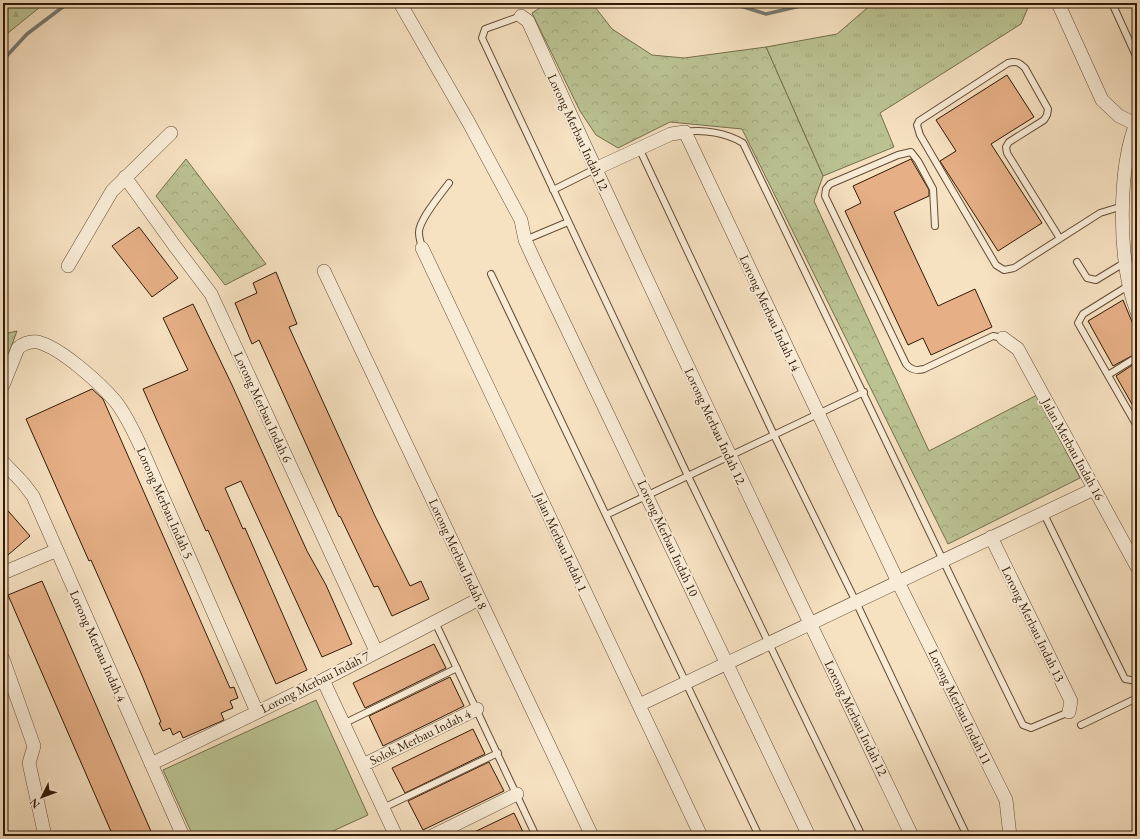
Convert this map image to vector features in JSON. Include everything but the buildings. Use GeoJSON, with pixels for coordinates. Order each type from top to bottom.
{"type":"FeatureCollection","features":[{"type":"Feature","properties":{"kind":"street","name":"Lorong Merbau Indah 10"},"geometry":{"type":"LineString","coordinates":[[400,3],[469,123],[521,220],[525,240],[648,495],[726,664],[809,836]]}},
{"type":"Feature","properties":{"kind":"street"},"geometry":{"type":"LineString","coordinates":[[1058,3],[1102,100],[1119,116],[1136,123],[1126,161],[1122,238],[1128,286],[1137,312]]}},
{"type":"Feature","properties":{"kind":"street","name":"Lorong Merbau Indah 12"},"geometry":{"type":"LineString","coordinates":[[521,16],[528,21],[595,169],[729,456],[912,836]]}},
{"type":"Feature","properties":{"kind":"street"},"geometry":{"type":"LineString","coordinates":[[595,169],[671,134],[685,132]]}},
{"type":"Feature","properties":{"kind":"street","name":"Lorong Merbau Indah 14"},"geometry":{"type":"LineString","coordinates":[[685,132],[898,582]]}},
{"type":"Feature","properties":{"kind":"street"},"geometry":{"type":"LineString","coordinates":[[68,266],[112,190],[171,133]]}},
{"type":"Feature","properties":{"kind":"street","name":"Lorong Merbau Indah 6"},"geometry":{"type":"LineString","coordinates":[[125,177],[211,294],[376,651]]}},
{"type":"Feature","properties":{"kind":"street","name":"Jalan Merbau Indah 1"},"geometry":{"type":"LineString","coordinates":[[422,248],[701,836]]}},
{"type":"Feature","properties":{"kind":"street","name":"Lorong Merbau Indah 8"},"geometry":{"type":"LineString","coordinates":[[324,271],[592,836]]}},
{"type":"Feature","properties":{"kind":"street","name":"Jalan Merbau Indah 16"},"geometry":{"type":"LineString","coordinates":[[1003,338],[1018,349],[1137,567]]}},
{"type":"Feature","properties":{"kind":"street","name":"Lorong Merbau Indah 5"},"geometry":{"type":"LineString","coordinates":[[3,385],[14,354],[22,344],[37,342],[51,348],[88,373],[117,403],[129,422],[140,445],[257,712]]}},
{"type":"Feature","properties":{"kind":"street","name":"Lorong Merbau Indah 4"},"geometry":{"type":"LineString","coordinates":[[3,462],[24,483],[33,496],[183,836]]}},
{"type":"Feature","properties":{"kind":"street"},"geometry":{"type":"LineString","coordinates":[[639,705],[1094,489]]}},
{"type":"Feature","properties":{"kind":"street","name":"Lorong Merbau Indah 13"},"geometry":{"type":"LineString","coordinates":[[991,538],[1071,702],[1069,712]]}},
{"type":"Feature","properties":{"kind":"street"},"geometry":{"type":"LineString","coordinates":[[3,573],[56,551]]}},
{"type":"Feature","properties":{"kind":"street","name":"Lorong Merbau Indah 11"},"geometry":{"type":"LineString","coordinates":[[898,582],[1003,795],[1008,814],[1010,836]]}},
{"type":"Feature","properties":{"kind":"street","name":"Lorong Merbau Indah 7"},"geometry":{"type":"LineString","coordinates":[[151,764],[323,680],[376,651],[480,599]]}},
{"type":"Feature","properties":{"kind":"street"},"geometry":{"type":"LineString","coordinates":[[3,659],[34,746],[29,763],[45,836]]}},
{"type":"Feature","properties":{"kind":"street"},"geometry":{"type":"LineString","coordinates":[[323,680],[396,836]]}},
{"type":"Feature","properties":{"kind":"street","name":"Solok Merbau Indah 4"},"geometry":{"type":"LineString","coordinates":[[363,766],[477,709]]}},
{"type":"Feature","properties":{"kind":"street"},"geometry":{"type":"LineString","coordinates":[[432,836],[517,794]]}},
{"type":"Feature","properties":{"kind":"lane"},"geometry":{"type":"LineString","coordinates":[[1112,3],[1137,58]]}},
{"type":"Feature","properties":{"kind":"lane"},"geometry":{"type":"LineString","coordinates":[[521,16],[486,29],[482,38],[688,476],[862,836]]}},
{"type":"Feature","properties":{"kind":"lane"},"geometry":{"type":"LineString","coordinates":[[1059,238],[1007,153],[1006,147],[1009,142],[1044,120],[1048,109],[1025,68],[1020,63],[1008,63],[919,121],[917,125],[920,135],[999,268],[1009,270],[1014,268],[1100,213],[1123,206]]}},
{"type":"Feature","properties":{"kind":"lane"},"geometry":{"type":"LineString","coordinates":[[685,132],[697,130],[736,139],[743,143],[864,392],[942,560],[1023,725],[1031,728],[1069,712]]}},
{"type":"Feature","properties":{"kind":"lane"},"geometry":{"type":"LineString","coordinates":[[639,148],[774,435],[856,602],[967,836]]}},
{"type":"Feature","properties":{"kind":"lane"},"geometry":{"type":"LineString","coordinates":[[935,226],[933,189],[918,161],[911,152],[898,154],[830,184],[826,189],[825,196],[906,364],[911,369],[924,369],[993,336],[1003,338]]}},
{"type":"Feature","properties":{"kind":"lane"},"geometry":{"type":"LineString","coordinates":[[553,190],[595,169]]}},
{"type":"Feature","properties":{"kind":"lane"},"geometry":{"type":"LineString","coordinates":[[422,248],[418,231],[424,215],[449,183]]}},
{"type":"Feature","properties":{"kind":"lane"},"geometry":{"type":"LineString","coordinates":[[525,240],[568,222]]}},
{"type":"Feature","properties":{"kind":"lane"},"geometry":{"type":"LineString","coordinates":[[1077,262],[1087,278],[1096,280],[1124,263]]}},
{"type":"Feature","properties":{"kind":"lane"},"geometry":{"type":"LineString","coordinates":[[491,274],[760,836]]}},
{"type":"Feature","properties":{"kind":"lane"},"geometry":{"type":"LineString","coordinates":[[1128,286],[1083,314],[1078,323],[1137,426]]}},
{"type":"Feature","properties":{"kind":"lane"},"geometry":{"type":"LineString","coordinates":[[1108,374],[1137,357]]}},
{"type":"Feature","properties":{"kind":"lane"},"geometry":{"type":"LineString","coordinates":[[606,515],[864,392]]}},
{"type":"Feature","properties":{"kind":"lane"},"geometry":{"type":"LineString","coordinates":[[1043,512],[1125,679],[1137,681]]}},
{"type":"Feature","properties":{"kind":"lane"},"geometry":{"type":"LineString","coordinates":[[435,622],[536,836]]}},
{"type":"Feature","properties":{"kind":"lane"},"geometry":{"type":"LineString","coordinates":[[343,724],[457,668]]}},
{"type":"Feature","properties":{"kind":"lane"},"geometry":{"type":"LineString","coordinates":[[1081,725],[1137,698]]}},
{"type":"Feature","properties":{"kind":"lane"},"geometry":{"type":"LineString","coordinates":[[383,808],[498,753]]}},
{"type":"Feature","properties":{"kind":"green space"},"geometry":{"type":"Polygon","coordinates":[[[3,3],[45,3],[3,37],[3,3]]]}},
{"type":"Feature","properties":{"kind":"green space"},"geometry":{"type":"Polygon","coordinates":[[[547,3],[592,3],[612,29],[652,55],[684,58],[766,47],[823,176],[814,201],[929,451],[1037,395],[1080,478],[948,544],[742,129],[670,122],[618,148],[596,135],[580,111],[532,13],[547,3]]]}},
{"type":"Feature","properties":{"kind":"green space"},"geometry":{"type":"Polygon","coordinates":[[[873,3],[1030,3],[1021,24],[880,113],[894,147],[823,176],[766,47],[837,34],[873,3]]]}},
{"type":"Feature","properties":{"kind":"green space"},"geometry":{"type":"Polygon","coordinates":[[[186,159],[266,264],[225,285],[156,196],[186,159]]]}},
{"type":"Feature","properties":{"kind":"green space"},"geometry":{"type":"Polygon","coordinates":[[[17,331],[3,369],[3,334],[17,331]]]}},
{"type":"Feature","properties":{"kind":"green space"},"geometry":{"type":"Polygon","coordinates":[[[316,700],[368,815],[322,836],[193,836],[163,770],[316,700]]]}},
{"type":"Feature","properties":{"kind":"waterway"},"geometry":{"type":"LineString","coordinates":[[3,60],[27,34],[68,3]]}},
{"type":"Feature","properties":{"kind":"waterway"},"geometry":{"type":"LineString","coordinates":[[731,3],[766,14],[813,3]]}}]}
